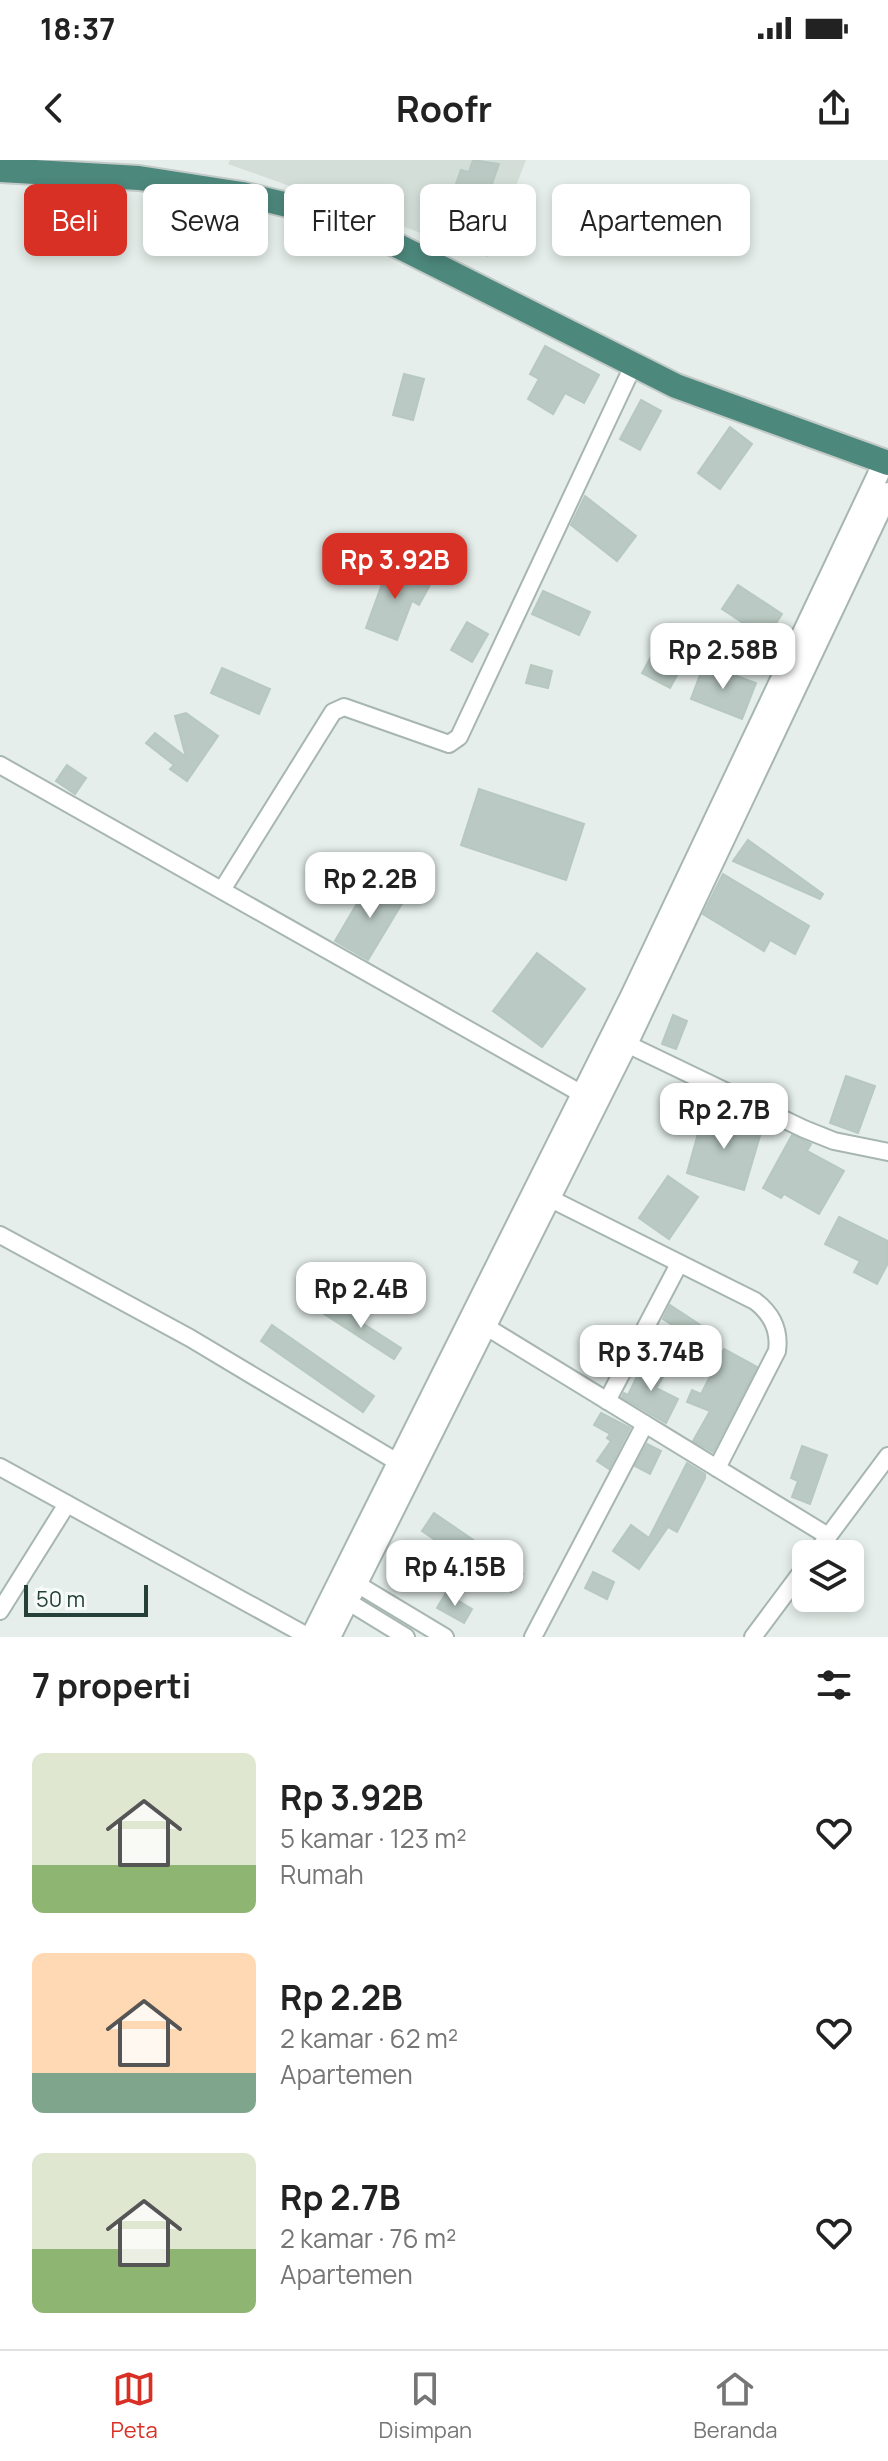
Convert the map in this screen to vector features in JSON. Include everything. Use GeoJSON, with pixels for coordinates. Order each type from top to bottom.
{"type":"FeatureCollection","features":[{"type":"Feature","properties":{"kind":"highway"},"geometry":{"type":"LineString","coordinates":[[0,170],[139,178],[242,194],[292,206],[346,224],[424,259],[633,366],[887,461]]}},
{"type":"Feature","properties":{"kind":"street"},"geometry":{"type":"LineString","coordinates":[[222,890],[333,712],[344,707],[449,744],[459,737],[633,366]]}},
{"type":"Feature","properties":{"kind":"street"},"geometry":{"type":"LineString","coordinates":[[330,1637],[345,1588],[399,1463],[582,1094],[887,461]]}},
{"type":"Feature","properties":{"kind":"street"},"geometry":{"type":"LineString","coordinates":[[0,1467],[310,1637],[345,1588],[485,1326],[627,1044],[888,493]]}},
{"type":"Feature","properties":{"kind":"street"},"geometry":{"type":"LineString","coordinates":[[0,765],[582,1094]]}},
{"type":"Feature","properties":{"kind":"street"},"geometry":{"type":"LineString","coordinates":[[627,1044],[804,1129],[834,1141],[888,1152]]}},
{"type":"Feature","properties":{"kind":"street"},"geometry":{"type":"LineString","coordinates":[[549,1198],[766,1309],[778,1335],[777,1351],[717,1468]]}},
{"type":"Feature","properties":{"kind":"street"},"geometry":{"type":"LineString","coordinates":[[0,1235],[190,1338],[399,1463]]}},
{"type":"Feature","properties":{"kind":"street"},"geometry":{"type":"LineString","coordinates":[[607,1401],[679,1264]]}},
{"type":"Feature","properties":{"kind":"street"},"geometry":{"type":"LineString","coordinates":[[485,1326],[828,1536]]}},
{"type":"Feature","properties":{"kind":"street"},"geometry":{"type":"LineString","coordinates":[[533,1637],[645,1424]]}},
{"type":"Feature","properties":{"kind":"street"},"geometry":{"type":"LineString","coordinates":[[825,1540],[888,1456]]}},
{"type":"Feature","properties":{"kind":"street"},"geometry":{"type":"LineString","coordinates":[[0,1611],[67,1504]]}},
{"type":"Feature","properties":{"kind":"street"},"geometry":{"type":"LineString","coordinates":[[758,1635],[792,1586]]}},
{"type":"Feature","properties":{"kind":"street"},"geometry":{"type":"LineString","coordinates":[[345,1588],[406,1637]]}},
{"type":"Feature","properties":{"kind":"street"},"geometry":{"type":"LineString","coordinates":[[345,1588],[445,1637]]}},
{"type":"Feature","properties":{"kind":"shaded area"},"geometry":{"type":"Polygon","coordinates":[[[230,160],[526,160],[517,184],[420,184],[420,233],[404,227],[404,184],[284,184],[228,164],[230,160]]]}},
{"type":"Feature","properties":{"kind":"building"},"geometry":{"type":"Polygon","coordinates":[[[473,160],[499,164],[492,184],[456,184],[461,170],[469,172],[473,160]]]}},
{"type":"Feature","properties":{"kind":"building"},"geometry":{"type":"Polygon","coordinates":[[[545,346],[599,375],[584,403],[565,393],[553,414],[528,399],[539,379],[530,374],[545,346]]]}},
{"type":"Feature","properties":{"kind":"building"},"geometry":{"type":"Polygon","coordinates":[[[404,374],[424,379],[413,420],[393,415],[404,374]]]}},
{"type":"Feature","properties":{"kind":"building"},"geometry":{"type":"Polygon","coordinates":[[[641,400],[661,411],[640,450],[620,439],[641,400]]]}},
{"type":"Feature","properties":{"kind":"building"},"geometry":{"type":"Polygon","coordinates":[[[730,427],[752,444],[720,489],[698,473],[730,427]]]}},
{"type":"Feature","properties":{"kind":"building"},"geometry":{"type":"Polygon","coordinates":[[[585,496],[636,536],[617,561],[571,525],[585,496]]]}},
{"type":"Feature","properties":{"kind":"building"},"geometry":{"type":"Polygon","coordinates":[[[390,562],[430,585],[419,605],[412,601],[397,640],[366,628],[382,584],[378,582],[390,562]]]}},
{"type":"Feature","properties":{"kind":"building"},"geometry":{"type":"Polygon","coordinates":[[[738,585],[782,614],[766,638],[722,609],[738,585]]]}},
{"type":"Feature","properties":{"kind":"building"},"geometry":{"type":"Polygon","coordinates":[[[543,591],[590,612],[579,635],[532,614],[543,591]]]}},
{"type":"Feature","properties":{"kind":"building"},"geometry":{"type":"Polygon","coordinates":[[[467,622],[488,634],[472,662],[451,650],[467,622]]]}},
{"type":"Feature","properties":{"kind":"building"},"geometry":{"type":"Polygon","coordinates":[[[659,642],[687,657],[670,688],[642,673],[659,642]]]}},
{"type":"Feature","properties":{"kind":"building"},"geometry":{"type":"Polygon","coordinates":[[[704,664],[756,683],[742,719],[691,699],[704,664]]]}},
{"type":"Feature","properties":{"kind":"building"},"geometry":{"type":"Polygon","coordinates":[[[531,665],[552,671],[548,688],[526,683],[531,665]]]}},
{"type":"Feature","properties":{"kind":"building"},"geometry":{"type":"Polygon","coordinates":[[[222,668],[270,689],[259,714],[211,693],[222,668]]]}},
{"type":"Feature","properties":{"kind":"building"},"geometry":{"type":"Polygon","coordinates":[[[186,713],[218,736],[187,781],[170,769],[174,765],[146,743],[155,733],[186,757],[175,716],[186,713]]]}},
{"type":"Feature","properties":{"kind":"building"},"geometry":{"type":"Polygon","coordinates":[[[67,765],[86,778],[75,794],[56,781],[67,765]]]}},
{"type":"Feature","properties":{"kind":"building"},"geometry":{"type":"Polygon","coordinates":[[[479,789],[584,824],[566,880],[461,845],[479,789]]]}},
{"type":"Feature","properties":{"kind":"building"},"geometry":{"type":"Polygon","coordinates":[[[748,840],[823,894],[820,899],[733,861],[748,840]]]}},
{"type":"Feature","properties":{"kind":"building"},"geometry":{"type":"Polygon","coordinates":[[[723,874],[809,926],[795,954],[770,940],[764,951],[703,914],[723,874]]]}},
{"type":"Feature","properties":{"kind":"building"},"geometry":{"type":"Polygon","coordinates":[[[371,880],[404,900],[368,960],[335,941],[371,880]]]}},
{"type":"Feature","properties":{"kind":"building"},"geometry":{"type":"Polygon","coordinates":[[[537,953],[585,989],[542,1047],[493,1011],[537,953]]]}},
{"type":"Feature","properties":{"kind":"building"},"geometry":{"type":"Polygon","coordinates":[[[673,1015],[687,1021],[676,1049],[662,1044],[673,1015]]]}},
{"type":"Feature","properties":{"kind":"building"},"geometry":{"type":"Polygon","coordinates":[[[846,1076],[875,1086],[858,1133],[830,1123],[846,1076]]]}},
{"type":"Feature","properties":{"kind":"building"},"geometry":{"type":"Polygon","coordinates":[[[704,1112],[762,1129],[744,1190],[687,1173],[704,1112]]]}},
{"type":"Feature","properties":{"kind":"building"},"geometry":{"type":"Polygon","coordinates":[[[792,1135],[811,1144],[807,1151],[844,1171],[819,1214],[784,1194],[781,1198],[763,1188],[792,1135]]]}},
{"type":"Feature","properties":{"kind":"building"},"geometry":{"type":"Polygon","coordinates":[[[668,1176],[698,1197],[669,1239],[639,1218],[668,1176]]]}},
{"type":"Feature","properties":{"kind":"building"},"geometry":{"type":"Polygon","coordinates":[[[839,1217],[888,1241],[888,1263],[877,1284],[854,1272],[860,1261],[825,1244],[839,1217]]]}},
{"type":"Feature","properties":{"kind":"building"},"geometry":{"type":"Polygon","coordinates":[[[328,1301],[401,1348],[394,1359],[321,1312],[328,1301]]]}},
{"type":"Feature","properties":{"kind":"building"},"geometry":{"type":"Polygon","coordinates":[[[670,1305],[711,1332],[702,1345],[663,1319],[670,1305]]]}},
{"type":"Feature","properties":{"kind":"building"},"geometry":{"type":"Polygon","coordinates":[[[272,1325],[374,1396],[363,1412],[261,1341],[272,1325]]]}},
{"type":"Feature","properties":{"kind":"building"},"geometry":{"type":"Polygon","coordinates":[[[724,1349],[757,1367],[713,1452],[693,1441],[710,1411],[687,1402],[692,1390],[701,1394],[724,1349]]]}},
{"type":"Feature","properties":{"kind":"building"},"geometry":{"type":"Polygon","coordinates":[[[645,1360],[666,1372],[656,1388],[678,1399],[666,1423],[622,1397],[624,1393],[628,1395],[645,1360]]]}},
{"type":"Feature","properties":{"kind":"building"},"geometry":{"type":"Polygon","coordinates":[[[601,1413],[630,1428],[609,1469],[597,1461],[611,1441],[607,1438],[610,1434],[594,1425],[601,1413]]]}},
{"type":"Feature","properties":{"kind":"building"},"geometry":{"type":"Polygon","coordinates":[[[647,1444],[661,1451],[650,1474],[635,1466],[647,1444]]]}},
{"type":"Feature","properties":{"kind":"building"},"geometry":{"type":"Polygon","coordinates":[[[802,1446],[827,1455],[810,1504],[792,1497],[798,1481],[791,1478],[802,1446]]]}},
{"type":"Feature","properties":{"kind":"building"},"geometry":{"type":"Polygon","coordinates":[[[687,1463],[705,1474],[705,1478],[677,1532],[668,1527],[639,1569],[613,1551],[631,1525],[649,1538],[687,1463]]]}},
{"type":"Feature","properties":{"kind":"building"},"geometry":{"type":"Polygon","coordinates":[[[434,1513],[523,1574],[511,1592],[422,1531],[434,1513]]]}},
{"type":"Feature","properties":{"kind":"building"},"geometry":{"type":"Polygon","coordinates":[[[593,1572],[614,1582],[607,1599],[585,1588],[593,1572]]]}},
{"type":"Feature","properties":{"kind":"building"},"geometry":{"type":"Polygon","coordinates":[[[446,1593],[472,1609],[464,1623],[437,1608],[446,1593]]]}}]}
